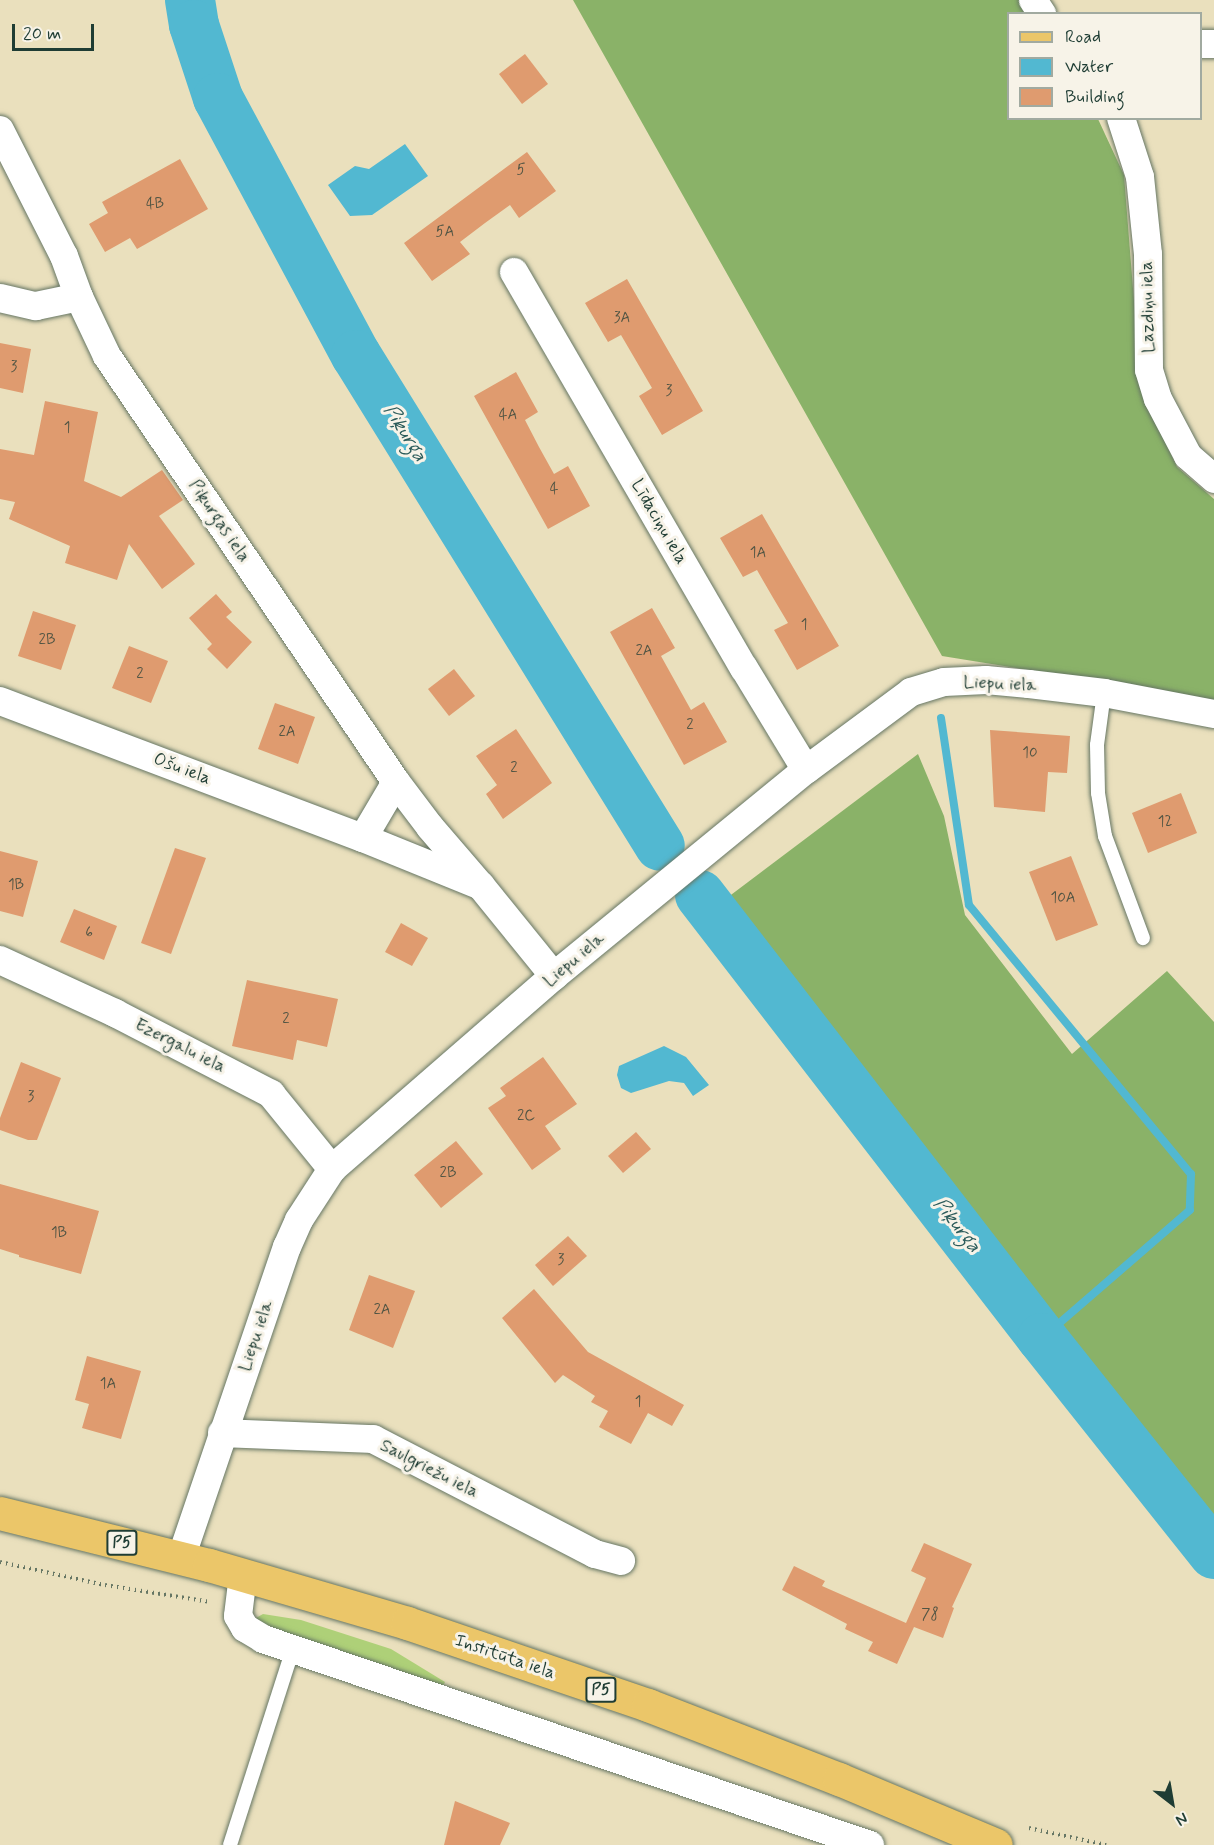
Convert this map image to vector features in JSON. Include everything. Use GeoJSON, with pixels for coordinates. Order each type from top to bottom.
{"type":"FeatureCollection","features":[{"type":"Feature","properties":{"kind":"main road","name":"Institūta iela"},"geometry":{"type":"LineString","coordinates":[[0,1513],[181,1558],[407,1623],[648,1705],[947,1835],[996,1845]]}},
{"type":"Feature","properties":{"kind":"street","name":"Lazdiņu iela"},"geometry":{"type":"LineString","coordinates":[[1123,120],[1140,177],[1148,254],[1149,370],[1158,399],[1188,456],[1214,479]]}},
{"type":"Feature","properties":{"kind":"street","name":"Piķurgas iela"},"geometry":{"type":"LineString","coordinates":[[0,130],[64,256],[79,297],[107,356],[396,782],[430,827],[481,886]]}},
{"type":"Feature","properties":{"kind":"street","name":"Līdaciņu iela"},"geometry":{"type":"LineString","coordinates":[[514,272],[744,668],[806,770]]}},
{"type":"Feature","properties":{"kind":"street"},"geometry":{"type":"LineString","coordinates":[[0,298],[36,306],[79,297]]}},
{"type":"Feature","properties":{"kind":"street","name":"Liepu iela"},"geometry":{"type":"LineString","coordinates":[[181,1558],[287,1247],[299,1220],[332,1169],[554,976],[806,770],[911,692],[944,682],[986,680],[1104,693],[1214,714]]}},
{"type":"Feature","properties":{"kind":"street","name":"Ošu iela"},"geometry":{"type":"LineString","coordinates":[[0,701],[363,838],[481,886],[554,976]]}},
{"type":"Feature","properties":{"kind":"street"},"geometry":{"type":"LineString","coordinates":[[363,838],[396,782]]}},
{"type":"Feature","properties":{"kind":"street","name":"Ezergalu iela"},"geometry":{"type":"LineString","coordinates":[[0,960],[115,1012],[271,1094],[332,1169]]}},
{"type":"Feature","properties":{"kind":"street","name":"Saulgriežu iela"},"geometry":{"type":"LineString","coordinates":[[222,1433],[373,1439],[595,1554],[621,1561]]}},
{"type":"Feature","properties":{"kind":"street"},"geometry":{"type":"LineString","coordinates":[[243,1575],[238,1616],[245,1628],[263,1639],[826,1838],[870,1845]]}},
{"type":"Feature","properties":{"kind":"lane"},"geometry":{"type":"LineString","coordinates":[[1104,693],[1097,746],[1098,793],[1105,836],[1143,938]]}},
{"type":"Feature","properties":{"kind":"lane"},"geometry":{"type":"LineString","coordinates":[[230,1845],[293,1649]]}},
{"type":"Feature","properties":{"kind":"path"},"geometry":{"type":"LineString","coordinates":[[1029,1828],[1106,1845]]}},
{"type":"Feature","properties":{"kind":"green space"},"geometry":{"type":"Polygon","coordinates":[[[573,0],[1020,0],[1028,12],[1007,12],[1007,120],[1098,120],[1124,175],[1141,390],[1177,467],[1214,499],[1214,700],[942,656],[573,0]]]}},
{"type":"Feature","properties":{"kind":"green space"},"geometry":{"type":"Polygon","coordinates":[[[918,754],[944,816],[965,915],[1072,1054],[1167,971],[1214,1022],[1214,1577],[695,922],[918,754]]]}},
{"type":"Feature","properties":{"kind":"green space"},"geometry":{"type":"Polygon","coordinates":[[[263,1614],[301,1620],[391,1649],[445,1682],[441,1690],[269,1631],[256,1618],[263,1614]]]}},
{"type":"Feature","properties":{"kind":"water"},"geometry":{"type":"Polygon","coordinates":[[[405,144],[428,176],[372,215],[350,216],[328,185],[355,166],[369,169],[405,144]]]}},
{"type":"Feature","properties":{"kind":"water"},"geometry":{"type":"Polygon","coordinates":[[[664,1046],[686,1057],[709,1085],[693,1096],[684,1083],[669,1081],[631,1093],[621,1088],[617,1075],[619,1066],[664,1046]]]}},
{"type":"Feature","properties":{"kind":"building"},"geometry":{"type":"Polygon","coordinates":[[[525,54],[548,84],[522,104],[499,74],[525,54]]]}},
{"type":"Feature","properties":{"kind":"building"},"geometry":{"type":"Polygon","coordinates":[[[527,152],[556,191],[519,218],[510,205],[485,223],[460,242],[470,254],[432,281],[404,243],[527,152]]]}},
{"type":"Feature","properties":{"kind":"building"},"geometry":{"type":"Polygon","coordinates":[[[180,159],[208,209],[137,249],[130,238],[105,252],[89,224],[108,213],[102,202],[180,159]]]}},
{"type":"Feature","properties":{"kind":"building"},"geometry":{"type":"Polygon","coordinates":[[[627,279],[703,411],[662,435],[639,396],[652,388],[621,335],[608,342],[585,303],[627,279]]]}},
{"type":"Feature","properties":{"kind":"building"},"geometry":{"type":"Polygon","coordinates":[[[0,343],[31,349],[23,393],[0,388],[0,343]]]}},
{"type":"Feature","properties":{"kind":"building"},"geometry":{"type":"Polygon","coordinates":[[[516,372],[538,412],[525,420],[539,447],[554,474],[568,466],[590,506],[548,529],[474,396],[516,372]]]}},
{"type":"Feature","properties":{"kind":"building"},"geometry":{"type":"Polygon","coordinates":[[[45,401],[98,412],[84,481],[121,497],[162,470],[183,500],[159,516],[195,564],[162,589],[129,544],[117,580],[65,563],[70,546],[9,519],[15,502],[0,499],[0,449],[34,455],[45,401]]]}},
{"type":"Feature","properties":{"kind":"building"},"geometry":{"type":"Polygon","coordinates":[[[762,514],[839,646],[797,670],[774,630],[788,623],[757,570],[743,577],[720,538],[762,514]]]}},
{"type":"Feature","properties":{"kind":"building"},"geometry":{"type":"Polygon","coordinates":[[[216,594],[232,612],[226,617],[252,642],[227,669],[207,649],[212,644],[189,618],[216,594]]]}},
{"type":"Feature","properties":{"kind":"building"},"geometry":{"type":"Polygon","coordinates":[[[652,608],[675,648],[661,656],[691,710],[704,702],[727,742],[684,765],[610,632],[652,608]]]}},
{"type":"Feature","properties":{"kind":"building"},"geometry":{"type":"Polygon","coordinates":[[[33,611],[76,625],[61,670],[18,656],[33,611]]]}},
{"type":"Feature","properties":{"kind":"building"},"geometry":{"type":"Polygon","coordinates":[[[129,646],[168,661],[151,703],[112,688],[129,646]]]}},
{"type":"Feature","properties":{"kind":"building"},"geometry":{"type":"Polygon","coordinates":[[[454,669],[475,696],[449,716],[428,689],[454,669]]]}},
{"type":"Feature","properties":{"kind":"building"},"geometry":{"type":"Polygon","coordinates":[[[275,703],[315,717],[298,764],[258,749],[275,703]]]}},
{"type":"Feature","properties":{"kind":"building"},"geometry":{"type":"Polygon","coordinates":[[[516,729],[552,783],[503,819],[486,794],[497,785],[476,756],[516,729]]]}},
{"type":"Feature","properties":{"kind":"building"},"geometry":{"type":"Polygon","coordinates":[[[990,730],[1070,736],[1067,773],[1048,772],[1045,812],[994,807],[990,730]]]}},
{"type":"Feature","properties":{"kind":"building"},"geometry":{"type":"Polygon","coordinates":[[[1181,793],[1197,833],[1148,853],[1132,813],[1181,793]]]}},
{"type":"Feature","properties":{"kind":"building"},"geometry":{"type":"Polygon","coordinates":[[[175,848],[206,858],[171,954],[141,943],[175,848]]]}},
{"type":"Feature","properties":{"kind":"building"},"geometry":{"type":"Polygon","coordinates":[[[0,851],[38,861],[23,917],[0,911],[0,851]]]}},
{"type":"Feature","properties":{"kind":"building"},"geometry":{"type":"Polygon","coordinates":[[[1071,856],[1098,925],[1056,941],[1029,872],[1071,856]]]}},
{"type":"Feature","properties":{"kind":"building"},"geometry":{"type":"Polygon","coordinates":[[[74,909],[117,926],[104,960],[60,942],[74,909]]]}},
{"type":"Feature","properties":{"kind":"building"},"geometry":{"type":"Polygon","coordinates":[[[401,923],[428,938],[412,966],[385,952],[401,923]]]}},
{"type":"Feature","properties":{"kind":"building"},"geometry":{"type":"Polygon","coordinates":[[[247,980],[338,999],[327,1047],[297,1040],[293,1060],[232,1046],[247,980]]]}},
{"type":"Feature","properties":{"kind":"building"},"geometry":{"type":"Polygon","coordinates":[[[543,1057],[577,1104],[545,1126],[561,1149],[532,1170],[488,1108],[506,1096],[500,1088],[543,1057]]]}},
{"type":"Feature","properties":{"kind":"building"},"geometry":{"type":"Polygon","coordinates":[[[21,1062],[61,1078],[37,1140],[28,1140],[0,1130],[0,1118],[21,1062]]]}},
{"type":"Feature","properties":{"kind":"building"},"geometry":{"type":"Polygon","coordinates":[[[636,1132],[651,1149],[623,1173],[608,1156],[636,1132]]]}},
{"type":"Feature","properties":{"kind":"building"},"geometry":{"type":"Polygon","coordinates":[[[456,1141],[483,1174],[441,1208],[414,1175],[456,1141]]]}},
{"type":"Feature","properties":{"kind":"building"},"geometry":{"type":"Polygon","coordinates":[[[0,1184],[99,1211],[81,1274],[19,1257],[19,1255],[0,1249],[0,1184]]]}},
{"type":"Feature","properties":{"kind":"building"},"geometry":{"type":"Polygon","coordinates":[[[568,1236],[587,1256],[553,1286],[535,1265],[568,1236]]]}},
{"type":"Feature","properties":{"kind":"building"},"geometry":{"type":"Polygon","coordinates":[[[369,1275],[415,1291],[393,1348],[349,1330],[369,1275]]]}},
{"type":"Feature","properties":{"kind":"building"},"geometry":{"type":"Polygon","coordinates":[[[534,1289],[588,1352],[684,1405],[672,1426],[648,1413],[631,1444],[599,1427],[608,1411],[591,1402],[595,1396],[563,1375],[555,1383],[502,1318],[534,1289]]]}},
{"type":"Feature","properties":{"kind":"building"},"geometry":{"type":"Polygon","coordinates":[[[87,1356],[141,1371],[121,1439],[82,1428],[89,1404],[75,1400],[87,1356]]]}},
{"type":"Feature","properties":{"kind":"building"},"geometry":{"type":"Polygon","coordinates":[[[924,1543],[972,1564],[952,1607],[954,1608],[943,1638],[914,1627],[897,1664],[868,1651],[873,1642],[845,1629],[847,1624],[782,1590],[794,1566],[825,1581],[822,1586],[906,1623],[926,1578],[911,1571],[924,1543]]]}},
{"type":"Feature","properties":{"kind":"building"},"geometry":{"type":"Polygon","coordinates":[[[455,1801],[510,1823],[500,1845],[444,1845],[455,1801]]]}},
{"type":"Feature","properties":{"kind":"waterway","name":"Piķurga"},"geometry":{"type":"LineString","coordinates":[[190,0],[194,25],[218,98],[356,355],[660,846]]}},
{"type":"Feature","properties":{"kind":"waterway"},"geometry":{"type":"LineString","coordinates":[[941,718],[969,905],[1191,1174],[1190,1210],[1042,1338]]}},
{"type":"Feature","properties":{"kind":"waterway","name":"Piķurga"},"geometry":{"type":"LineString","coordinates":[[700,895],[1042,1338],[1214,1554]]}}]}
